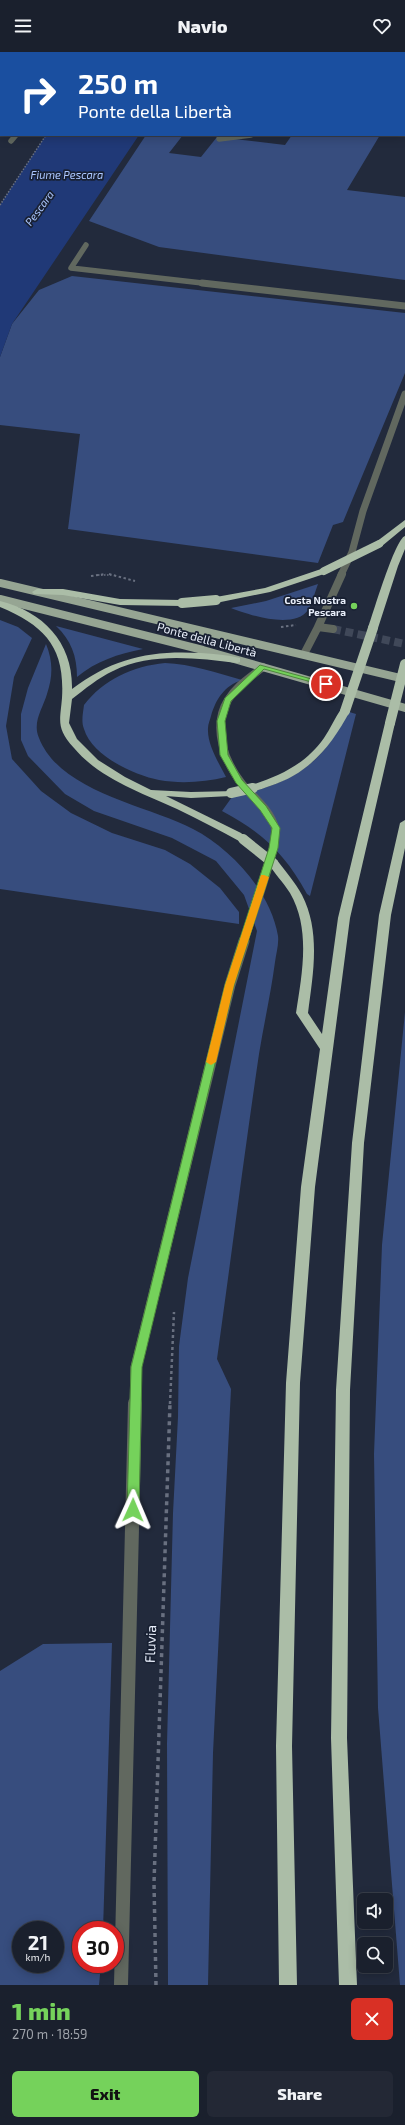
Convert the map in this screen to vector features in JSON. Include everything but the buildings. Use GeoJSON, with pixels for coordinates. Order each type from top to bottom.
{"type":"FeatureCollection","features":[{"type":"Feature","properties":{"kind":"highway"},"geometry":{"type":"LineString","coordinates":[[37,592],[63,592],[83,599],[131,603],[182,603],[216,600],[267,590],[324,570],[379,544],[405,523]]}},
{"type":"Feature","properties":{"kind":"highway"},"geometry":{"type":"LineString","coordinates":[[147,792],[191,795],[230,793],[274,782],[292,774],[312,760],[330,740],[345,711],[393,566],[405,539]]}},
{"type":"Feature","properties":{"kind":"highway"},"geometry":{"type":"LineString","coordinates":[[0,604],[36,620],[53,635],[63,651],[68,670],[67,698],[64,719],[66,727],[83,752],[109,771],[147,792],[195,813],[243,839],[273,863],[290,884],[305,915],[308,931],[308,962],[302,1013],[326,1048]]}},
{"type":"Feature","properties":{"kind":"highway"},"geometry":{"type":"LineString","coordinates":[[67,698],[95,677],[116,666],[135,659],[163,656],[214,657],[237,660]]}},
{"type":"Feature","properties":{"kind":"highway"},"geometry":{"type":"LineString","coordinates":[[288,1985],[284,1746],[293,1383],[308,1187],[344,918],[405,664]]}},
{"type":"Feature","properties":{"kind":"highway"},"geometry":{"type":"LineString","coordinates":[[348,1985],[339,1738],[343,1390],[358,1143],[385,915],[405,823]]}},
{"type":"Feature","properties":{"kind":"main road"},"geometry":{"type":"LineString","coordinates":[[0,583],[37,592]]}},
{"type":"Feature","properties":{"kind":"main road","name":"Ponte della Libertà"},"geometry":{"type":"LineString","coordinates":[[0,599],[72,616],[237,660],[405,708]]}},
{"type":"Feature","properties":{"kind":"main road","name":"Ponte della Libertà"},"geometry":{"type":"LineString","coordinates":[[83,599],[405,679]]}},
{"type":"Feature","properties":{"kind":"street"},"geometry":{"type":"LineString","coordinates":[[12,141],[15,136]]}},
{"type":"Feature","properties":{"kind":"street"},"geometry":{"type":"LineString","coordinates":[[219,139],[243,136]]}},
{"type":"Feature","properties":{"kind":"street"},"geometry":{"type":"LineString","coordinates":[[86,245],[71,268],[405,306]]}},
{"type":"Feature","properties":{"kind":"street"},"geometry":{"type":"LineString","coordinates":[[304,654],[352,552],[363,511],[405,394]]}},
{"type":"Feature","properties":{"kind":"street"},"geometry":{"type":"LineString","coordinates":[[318,627],[333,629]]}},
{"type":"Feature","properties":{"kind":"street"},"geometry":{"type":"LineString","coordinates":[[121,1985],[136,1367],[230,985],[274,848],[276,828],[263,808],[238,781],[224,755],[221,734],[221,721],[228,700],[263,667]]}},
{"type":"Feature","properties":{"kind":"path"},"geometry":{"type":"LineString","coordinates":[[0,205],[45,136]]}},
{"type":"Feature","properties":{"kind":"path","name":"Fluvia"},"geometry":{"type":"LineString","coordinates":[[156,1985],[154,1875],[162,1606],[174,1304]]}},
{"type":"Feature","properties":{"kind":"shaded area"},"geometry":{"type":"Polygon","coordinates":[[[145,136],[182,136],[169,153],[201,157],[217,137],[285,145],[291,136],[379,136],[347,190],[405,197],[405,280],[159,247],[89,221],[145,136]]]}},
{"type":"Feature","properties":{"kind":"shaded area"},"geometry":{"type":"Polygon","coordinates":[[[72,276],[405,313],[405,373],[343,522],[333,525],[318,563],[68,529],[80,434],[0,425],[0,357],[12,324],[39,290],[72,276]]]}},
{"type":"Feature","properties":{"kind":"shaded area"},"geometry":{"type":"Polygon","coordinates":[[[318,584],[308,610],[301,616],[293,619],[271,619],[231,608],[266,601],[318,584]]]}},
{"type":"Feature","properties":{"kind":"shaded area"},"geometry":{"type":"Polygon","coordinates":[[[0,620],[18,627],[32,638],[14,677],[6,726],[12,759],[41,791],[71,813],[112,833],[165,850],[190,864],[220,888],[239,912],[239,924],[0,889],[0,620]]]}},
{"type":"Feature","properties":{"kind":"shaded area"},"geometry":{"type":"Polygon","coordinates":[[[56,626],[143,649],[125,653],[100,662],[84,671],[77,677],[76,662],[72,649],[66,637],[56,626]]]}},
{"type":"Feature","properties":{"kind":"shaded area"},"geometry":{"type":"Polygon","coordinates":[[[46,644],[50,656],[51,675],[49,687],[37,721],[37,732],[50,756],[65,772],[85,784],[107,795],[174,820],[193,829],[222,848],[248,874],[258,889],[274,920],[278,936],[272,985],[253,1092],[217,1359],[231,1389],[213,1753],[208,1985],[168,1985],[167,1744],[179,1346],[188,1278],[257,931],[244,895],[216,861],[172,838],[94,811],[65,794],[28,756],[21,740],[21,714],[28,688],[46,644]]]}},
{"type":"Feature","properties":{"kind":"shaded area"},"geometry":{"type":"Polygon","coordinates":[[[165,663],[194,667],[242,680],[230,686],[218,699],[208,725],[208,734],[211,747],[226,777],[184,782],[159,780],[138,774],[115,763],[96,748],[88,739],[83,726],[82,717],[84,705],[100,688],[130,671],[142,667],[165,663]]]}},
{"type":"Feature","properties":{"kind":"shaded area"},"geometry":{"type":"Polygon","coordinates":[[[346,711],[356,714],[310,896],[307,894],[290,867],[272,846],[237,819],[222,811],[232,797],[270,786],[287,779],[302,770],[327,746],[346,711]]]}},
{"type":"Feature","properties":{"kind":"shaded area"},"geometry":{"type":"Polygon","coordinates":[[[405,1012],[405,1985],[400,1985],[378,1708],[374,1454],[382,1245],[405,1012]]]}},
{"type":"Feature","properties":{"kind":"shaded area"},"geometry":{"type":"Polygon","coordinates":[[[112,1643],[103,1921],[72,1921],[72,1973],[100,1973],[99,1985],[0,1985],[0,1671],[43,1644],[112,1643]]]}},
{"type":"Feature","properties":{"kind":"water","name":"Fiume Pescara"},"geometry":{"type":"Polygon","coordinates":[[[45,136],[138,136],[12,324],[0,357],[0,205],[45,136]]]}},
{"type":"Feature","properties":{"kind":"tunnel"},"geometry":{"type":"LineString","coordinates":[[333,629],[405,644]]}},
{"type":"Feature","properties":{"kind":"slow traffic"},"geometry":{"type":"LineString","coordinates":[[211,1062],[230,985],[264,877]]}},
{"type":"Feature","properties":{"kind":"place","name":"Costa Nostra Pescara"},"geometry":{"type":"Point","coordinates":[354,606]}},
{"type":"Feature","properties":{"kind":"route"},"geometry":{"type":"LineString","coordinates":[[133,1510],[136,1367],[230,985],[250,918],[274,848],[276,828],[263,808],[238,781],[224,755],[221,721],[228,700],[263,667],[326,684]]}},
{"type":"Feature","properties":{"kind":"water label","name":"Pescara"},"geometry":{"type":"Point","coordinates":[39,208]}}]}
